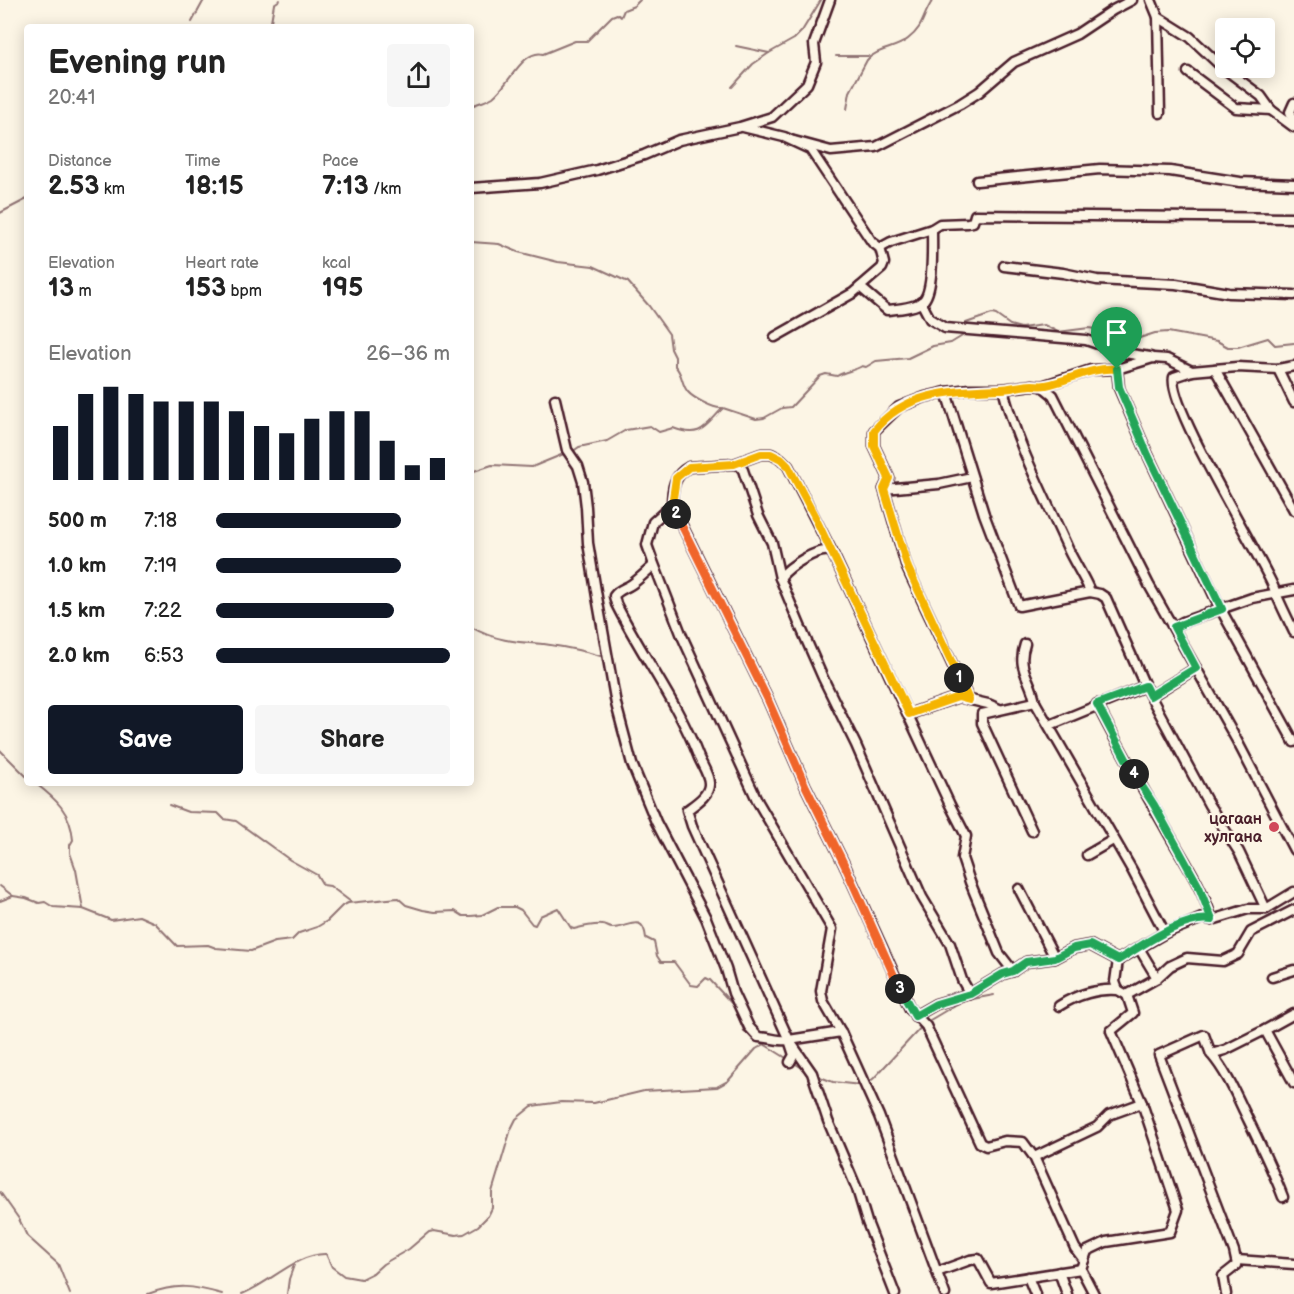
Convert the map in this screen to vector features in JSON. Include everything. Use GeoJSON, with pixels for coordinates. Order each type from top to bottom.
{"type":"FeatureCollection","features":[{"type":"Feature","properties":{"kind":"street"},"geometry":{"type":"LineString","coordinates":[[474,188],[540,183],[597,170],[644,155],[679,140],[740,127],[772,117],[807,84],[816,62],[814,44],[830,0]]}},
{"type":"Feature","properties":{"kind":"street"},"geometry":{"type":"LineString","coordinates":[[740,127],[764,131],[831,151],[876,147],[960,104],[979,92],[1014,62],[1077,34],[1132,0]]}},
{"type":"Feature","properties":{"kind":"street"},"geometry":{"type":"LineString","coordinates":[[1151,0],[1158,18],[1160,113]]}},
{"type":"Feature","properties":{"kind":"street"},"geometry":{"type":"LineString","coordinates":[[1158,18],[1190,37],[1222,67],[1261,96],[1271,110],[1294,127]]}},
{"type":"Feature","properties":{"kind":"street"},"geometry":{"type":"LineString","coordinates":[[1188,72],[1236,108],[1271,110]]}},
{"type":"Feature","properties":{"kind":"street"},"geometry":{"type":"LineString","coordinates":[[1294,103],[1290,112],[1294,122]]}},
{"type":"Feature","properties":{"kind":"street"},"geometry":{"type":"LineString","coordinates":[[775,337],[853,293],[884,266],[880,248],[872,242],[813,153],[794,141]]}},
{"type":"Feature","properties":{"kind":"street"},"geometry":{"type":"LineString","coordinates":[[977,181],[1100,169],[1170,171],[1240,183],[1294,184]]}},
{"type":"Feature","properties":{"kind":"street"},"geometry":{"type":"LineString","coordinates":[[880,248],[940,224],[973,222],[975,215],[1294,218]]}},
{"type":"Feature","properties":{"kind":"street"},"geometry":{"type":"LineString","coordinates":[[860,287],[887,310],[895,310],[925,299],[933,263],[932,229]]}},
{"type":"Feature","properties":{"kind":"street"},"geometry":{"type":"LineString","coordinates":[[1004,266],[1063,273],[1097,280],[1176,285],[1229,293],[1294,295]]}},
{"type":"Feature","properties":{"kind":"street"},"geometry":{"type":"LineString","coordinates":[[921,302],[930,319],[945,328],[1086,340],[1124,353],[1167,359],[1192,371]]}},
{"type":"Feature","properties":{"kind":"street"},"geometry":{"type":"LineString","coordinates":[[969,700],[908,568],[884,489],[889,478],[874,446],[874,431],[899,407],[925,396],[969,389],[1042,386],[1091,370],[1117,369],[1153,358]]}},
{"type":"Feature","properties":{"kind":"street"},"geometry":{"type":"LineString","coordinates":[[1294,366],[1278,369],[1238,367],[1192,371],[1174,376],[1172,382],[1178,402],[1294,632]]}},
{"type":"Feature","properties":{"kind":"street"},"geometry":{"type":"LineString","coordinates":[[1117,369],[1119,387],[1148,455],[1222,609],[1294,742]]}},
{"type":"Feature","properties":{"kind":"street"},"geometry":{"type":"LineString","coordinates":[[1215,369],[1294,510]]}},
{"type":"Feature","properties":{"kind":"street"},"geometry":{"type":"LineString","coordinates":[[1278,369],[1294,402]]}},
{"type":"Feature","properties":{"kind":"street"},"geometry":{"type":"LineString","coordinates":[[1042,386],[1053,395],[1149,585],[1294,850]]}},
{"type":"Feature","properties":{"kind":"street"},"geometry":{"type":"LineString","coordinates":[[1003,389],[1006,405],[1024,451],[1069,552],[1090,592]]}},
{"type":"Feature","properties":{"kind":"street"},"geometry":{"type":"LineString","coordinates":[[946,392],[984,514],[1019,606],[1090,592],[1106,598],[1150,696],[1209,805],[1239,852],[1266,909]]}},
{"type":"Feature","properties":{"kind":"street"},"geometry":{"type":"LineString","coordinates":[[555,399],[567,450],[578,466],[582,483],[588,543],[616,704],[632,764],[656,822],[706,918],[733,993],[749,1027],[758,1036],[784,1042],[841,1032]]}},
{"type":"Feature","properties":{"kind":"street"},"geometry":{"type":"LineString","coordinates":[[1013,971],[999,953],[967,874],[962,858],[965,831],[950,805],[832,552],[788,466],[771,454],[761,454],[734,464],[689,467],[682,471],[676,478],[672,505],[732,625],[845,866],[877,940],[915,1016],[926,1026],[980,1143],[986,1146],[1005,1141],[1023,1142],[1034,1157],[1094,1294]]}},
{"type":"Feature","properties":{"kind":"street"},"geometry":{"type":"LineString","coordinates":[[734,464],[739,465],[743,470],[758,515],[772,543],[780,578],[823,678],[856,745],[922,897],[950,944],[962,980],[970,994]]}},
{"type":"Feature","properties":{"kind":"street"},"geometry":{"type":"LineString","coordinates":[[884,489],[939,484],[972,477]]}},
{"type":"Feature","properties":{"kind":"street"},"geometry":{"type":"LineString","coordinates":[[672,505],[653,522],[650,531],[647,545],[653,563],[682,636],[758,802],[832,929],[821,990],[823,1001],[841,1032],[879,1116],[945,1294]]}},
{"type":"Feature","properties":{"kind":"street"},"geometry":{"type":"LineString","coordinates":[[780,578],[785,571],[819,550],[832,552]]}},
{"type":"Feature","properties":{"kind":"street"},"geometry":{"type":"LineString","coordinates":[[653,563],[653,566],[639,579],[618,591],[614,596],[616,604],[645,658],[688,729],[710,783],[707,794],[687,810],[789,1041],[794,1055],[790,1062]]}},
{"type":"Feature","properties":{"kind":"street"},"geometry":{"type":"LineString","coordinates":[[1174,627],[1274,592],[1294,590]]}},
{"type":"Feature","properties":{"kind":"street"},"geometry":{"type":"LineString","coordinates":[[1025,644],[1021,664],[1034,694],[1035,702],[1050,724],[1165,933]]}},
{"type":"Feature","properties":{"kind":"street"},"geometry":{"type":"LineString","coordinates":[[1150,696],[1196,668]]}},
{"type":"Feature","properties":{"kind":"street"},"geometry":{"type":"LineString","coordinates":[[1050,724],[1145,686]]}},
{"type":"Feature","properties":{"kind":"street"},"geometry":{"type":"LineString","coordinates":[[909,714],[958,697],[999,709]]}},
{"type":"Feature","properties":{"kind":"street"},"geometry":{"type":"LineString","coordinates":[[1032,831],[982,723],[982,714],[1035,702]]}},
{"type":"Feature","properties":{"kind":"street"},"geometry":{"type":"LineString","coordinates":[[1097,704],[1135,776],[1154,805],[1199,887],[1212,920]]}},
{"type":"Feature","properties":{"kind":"street"},"geometry":{"type":"LineString","coordinates":[[1087,855],[1113,840]]}},
{"type":"Feature","properties":{"kind":"street"},"geometry":{"type":"LineString","coordinates":[[1019,890],[1055,958]]}},
{"type":"Feature","properties":{"kind":"street"},"geometry":{"type":"LineString","coordinates":[[1118,960],[1165,933],[1202,918],[1212,920],[1248,909],[1266,909],[1294,892]]}},
{"type":"Feature","properties":{"kind":"street"},"geometry":{"type":"LineString","coordinates":[[1127,995],[1157,978],[1170,966],[1187,958],[1223,961],[1238,954],[1251,932],[1294,910]]}},
{"type":"Feature","properties":{"kind":"street"},"geometry":{"type":"LineString","coordinates":[[915,1016],[936,1004],[970,994],[1026,962],[1055,958],[1074,948],[1090,945],[1118,960]]}},
{"type":"Feature","properties":{"kind":"street"},"geometry":{"type":"LineString","coordinates":[[1139,948],[1157,978]]}},
{"type":"Feature","properties":{"kind":"street"},"geometry":{"type":"LineString","coordinates":[[1118,960],[1115,982],[1118,990]]}},
{"type":"Feature","properties":{"kind":"street"},"geometry":{"type":"LineString","coordinates":[[1272,977],[1294,970]]}},
{"type":"Feature","properties":{"kind":"street"},"geometry":{"type":"LineString","coordinates":[[937,1272],[978,1259],[991,1283],[1059,1272],[1082,1264],[1087,1251],[1106,1242],[1170,1232],[1178,1210],[1142,1103],[1111,1031],[1132,1013],[1127,995],[1118,990],[1104,989],[1072,998],[1059,1006]]}},
{"type":"Feature","properties":{"kind":"street"},"geometry":{"type":"LineString","coordinates":[[1211,1054],[1225,1050],[1294,1014]]}},
{"type":"Feature","properties":{"kind":"street"},"geometry":{"type":"LineString","coordinates":[[1265,1030],[1294,1083]]}},
{"type":"Feature","properties":{"kind":"street"},"geometry":{"type":"LineString","coordinates":[[1226,1294],[1223,1276],[1236,1268],[1237,1260],[1227,1228],[1159,1055],[1204,1035],[1211,1054],[1219,1063],[1236,1094],[1264,1151],[1283,1197]]}},
{"type":"Feature","properties":{"kind":"street"},"geometry":{"type":"LineString","coordinates":[[789,1041],[812,1073],[828,1121],[857,1189],[867,1222],[895,1294]]}},
{"type":"Feature","properties":{"kind":"street"},"geometry":{"type":"LineString","coordinates":[[1034,1157],[1097,1127],[1109,1115],[1142,1103]]}},
{"type":"Feature","properties":{"kind":"street"},"geometry":{"type":"LineString","coordinates":[[1237,1260],[1294,1264]]}},
{"type":"Feature","properties":{"kind":"street"},"geometry":{"type":"LineString","coordinates":[[1059,1272],[1067,1294]]}},
{"type":"Feature","properties":{"kind":"street"},"geometry":{"type":"LineString","coordinates":[[1028,1277],[1035,1294]]}},
{"type":"Feature","properties":{"kind":"waterway"},"geometry":{"type":"LineString","coordinates":[[192,22],[204,0]]}},
{"type":"Feature","properties":{"kind":"waterway"},"geometry":{"type":"LineString","coordinates":[[271,24],[274,4],[280,0]]}},
{"type":"Feature","properties":{"kind":"waterway"},"geometry":{"type":"LineString","coordinates":[[474,105],[499,92],[529,57],[575,41],[587,41],[612,16],[617,14],[621,17],[624,10],[634,6],[640,0]]}},
{"type":"Feature","properties":{"kind":"waterway"},"geometry":{"type":"LineString","coordinates":[[732,87],[753,64],[794,39],[802,31],[821,0]]}},
{"type":"Feature","properties":{"kind":"waterway"},"geometry":{"type":"LineString","coordinates":[[847,109],[850,92],[867,60],[914,34],[933,0]]}},
{"type":"Feature","properties":{"kind":"waterway"},"geometry":{"type":"LineString","coordinates":[[736,46],[769,53]]}},
{"type":"Feature","properties":{"kind":"waterway"},"geometry":{"type":"LineString","coordinates":[[836,56],[868,56]]}},
{"type":"Feature","properties":{"kind":"waterway"},"geometry":{"type":"LineString","coordinates":[[0,213],[24,201]]}},
{"type":"Feature","properties":{"kind":"waterway"},"geometry":{"type":"LineString","coordinates":[[474,242],[499,244],[518,252],[558,262],[593,266],[628,282],[669,334],[675,366],[688,392],[704,403],[722,408]]}},
{"type":"Feature","properties":{"kind":"waterway"},"geometry":{"type":"LineString","coordinates":[[962,327],[966,323],[992,314],[1010,325],[1021,328],[1044,325],[1058,332],[1089,328],[1101,330],[1117,343],[1168,332],[1217,341],[1228,347],[1238,347],[1268,338],[1275,345],[1294,343]]}},
{"type":"Feature","properties":{"kind":"waterway"},"geometry":{"type":"LineString","coordinates":[[572,452],[579,447],[607,441],[626,430],[650,426],[659,432],[673,428],[697,431],[707,425],[723,408],[756,419],[764,418],[782,408],[791,407],[820,376],[826,374],[837,376],[862,366],[866,367],[876,361],[908,358],[933,346],[951,343],[964,335],[964,332]]}},
{"type":"Feature","properties":{"kind":"waterway"},"geometry":{"type":"LineString","coordinates":[[474,471],[492,465],[532,467],[566,453]]}},
{"type":"Feature","properties":{"kind":"waterway"},"geometry":{"type":"LineString","coordinates":[[474,629],[498,638],[560,646],[604,657]]}},
{"type":"Feature","properties":{"kind":"waterway"},"geometry":{"type":"LineString","coordinates":[[0,750],[24,774]]}},
{"type":"Feature","properties":{"kind":"waterway"},"geometry":{"type":"LineString","coordinates":[[39,786],[61,807],[72,830],[73,840],[70,853],[76,870],[83,909]]}},
{"type":"Feature","properties":{"kind":"waterway"},"geometry":{"type":"LineString","coordinates":[[169,805],[188,812],[218,813],[224,819],[236,821],[290,860],[317,875],[323,885],[330,886],[351,902]]}},
{"type":"Feature","properties":{"kind":"waterway"},"geometry":{"type":"LineString","coordinates":[[0,886],[13,896],[39,903],[45,902],[53,907],[83,909],[111,920],[139,916],[155,923],[177,946],[208,945],[216,948],[251,951],[275,942],[292,940],[299,933],[327,921],[348,903],[398,898],[406,905],[423,910],[455,911],[463,916],[482,915],[498,907],[515,907],[535,925],[540,916],[558,908],[574,929],[600,925],[618,928],[638,923],[642,925],[646,938],[654,942],[661,962],[674,962],[691,985],[698,986],[706,978],[710,980],[734,1006],[744,1031],[754,1038]]}},
{"type":"Feature","properties":{"kind":"waterway"},"geometry":{"type":"LineString","coordinates":[[0,901],[13,896]]}},
{"type":"Feature","properties":{"kind":"waterway"},"geometry":{"type":"LineString","coordinates":[[867,1084],[925,1023],[962,1001],[994,995]]}},
{"type":"Feature","properties":{"kind":"waterway"},"geometry":{"type":"LineString","coordinates":[[759,1041],[807,1071]]}},
{"type":"Feature","properties":{"kind":"waterway"},"geometry":{"type":"LineString","coordinates":[[242,1294],[304,1258],[315,1255],[326,1254],[332,1267],[344,1276],[361,1279],[409,1249],[429,1232],[456,1235],[464,1234],[478,1226],[492,1208],[492,1192],[511,1129],[516,1119],[532,1106],[561,1102],[594,1103],[644,1091],[717,1087],[728,1081],[756,1049],[763,1045]]}},
{"type":"Feature","properties":{"kind":"waterway"},"geometry":{"type":"LineString","coordinates":[[815,1075],[833,1082],[861,1085]]}},
{"type":"Feature","properties":{"kind":"waterway"},"geometry":{"type":"LineString","coordinates":[[0,1192],[19,1219],[27,1236],[58,1264],[70,1294]]}},
{"type":"Feature","properties":{"kind":"waterway"},"geometry":{"type":"LineString","coordinates":[[287,1294],[294,1265]]}},
{"type":"Feature","properties":{"kind":"waterway"},"geometry":{"type":"LineString","coordinates":[[148,1294],[177,1287],[202,1289],[222,1294]]}},
{"type":"Feature","properties":{"kind":"place","name":"цагаан хулгана"},"geometry":{"type":"Point","coordinates":[1274,827]}},
{"type":"Feature","properties":{"kind":"route"},"geometry":{"type":"LineString","coordinates":[[1117,369],[1119,387],[1148,455],[1222,609],[1174,627],[1196,668],[1150,696],[1145,686],[1097,704],[1135,776],[1189,867],[1206,901],[1212,920],[1202,918],[1165,933],[1118,960],[1090,945],[1074,948],[1055,958],[1026,962],[970,994],[936,1004],[915,1016],[877,940],[768,700],[672,505],[676,478],[689,467],[741,463],[761,454],[771,454],[781,459],[788,466],[814,515],[909,714],[958,697],[969,700],[908,568],[884,489],[889,478],[874,446],[874,431],[899,407],[925,396],[969,389],[1042,386],[1091,370],[1117,369]]}}]}
